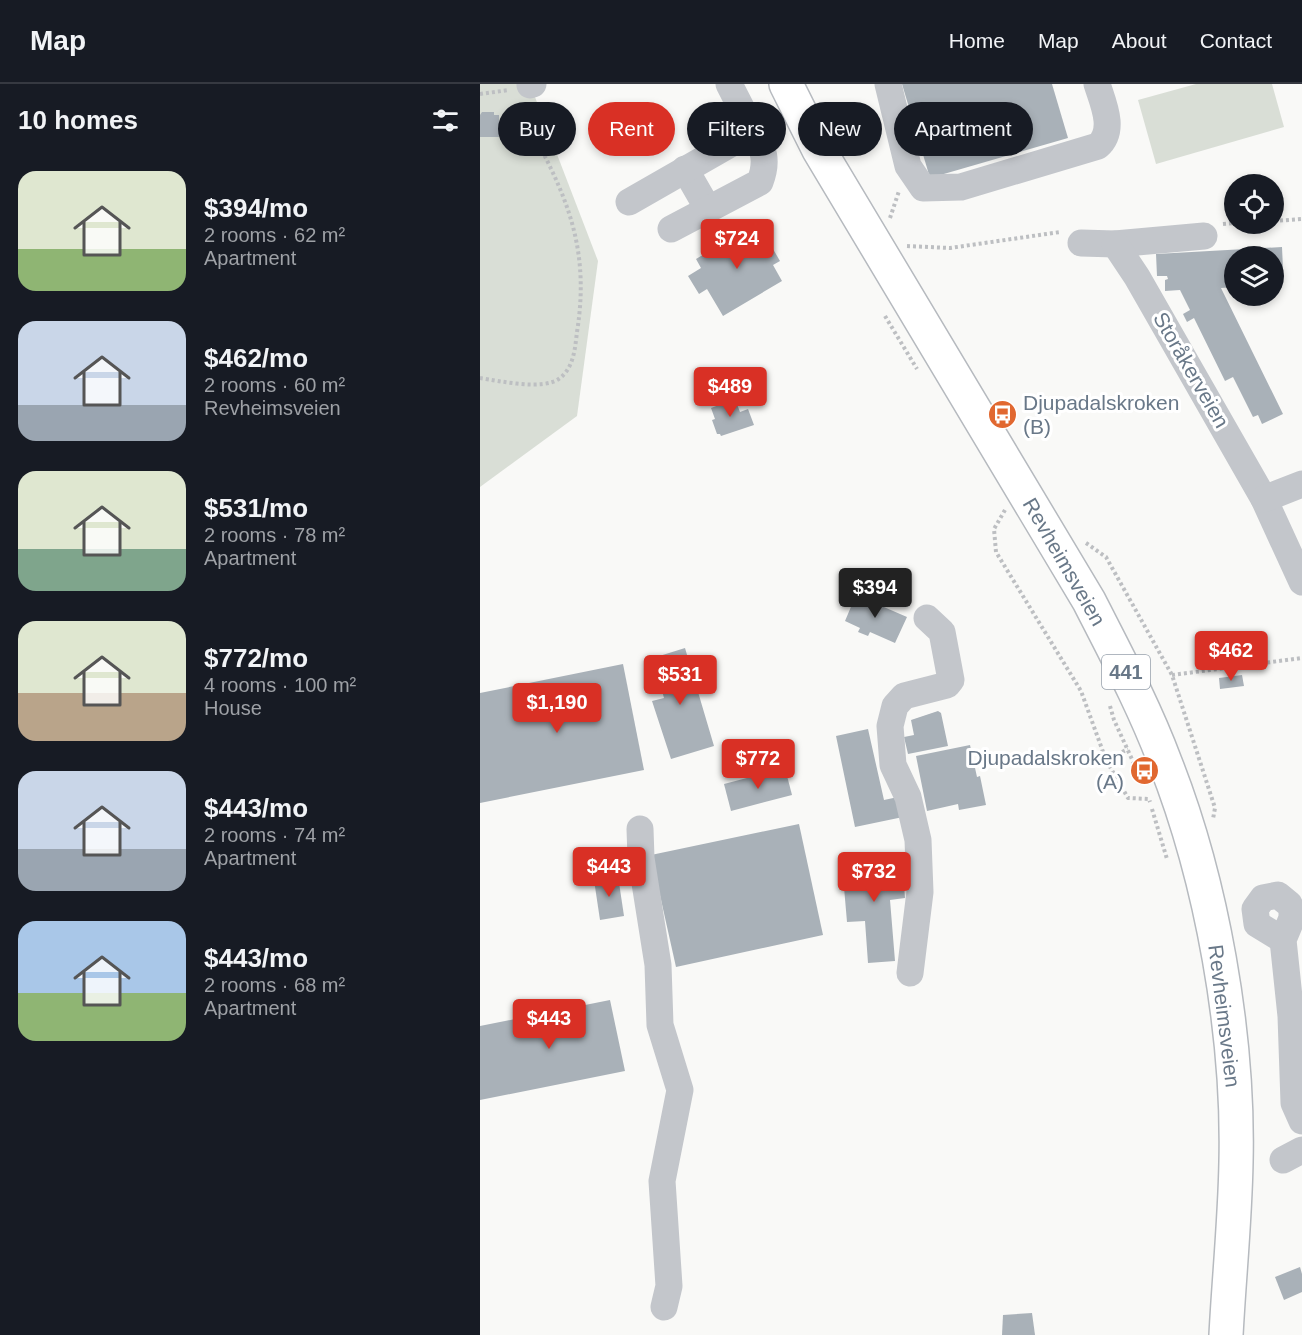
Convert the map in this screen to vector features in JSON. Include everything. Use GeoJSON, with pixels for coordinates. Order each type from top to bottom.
{"type":"FeatureCollection","features":[{"type":"Feature","properties":{"kind":"main road","name":"Revheimsveien"},"geometry":{"type":"LineString","coordinates":[[786,84],[819,150],[1089,602],[1128,675],[1165,762],[1186,821],[1209,908],[1222,981],[1233,1068],[1236,1161],[1226,1335]]}},
{"type":"Feature","properties":{"kind":"street"},"geometry":{"type":"LineString","coordinates":[[729,84],[738,102]]}},
{"type":"Feature","properties":{"kind":"street"},"geometry":{"type":"LineString","coordinates":[[888,84],[908,166],[923,188],[939,189],[961,187],[1098,146],[1105,140],[1108,124],[1097,84]]}},
{"type":"Feature","properties":{"kind":"street"},"geometry":{"type":"LineString","coordinates":[[629,202],[708,156]]}},
{"type":"Feature","properties":{"kind":"street"},"geometry":{"type":"LineString","coordinates":[[671,230],[760,182],[765,169],[764,156]]}},
{"type":"Feature","properties":{"kind":"street"},"geometry":{"type":"LineString","coordinates":[[685,169],[708,209]]}},
{"type":"Feature","properties":{"kind":"street"},"geometry":{"type":"LineString","coordinates":[[1075,237],[1115,244],[1204,236]]}},
{"type":"Feature","properties":{"kind":"street","name":"Storåkerveien"},"geometry":{"type":"LineString","coordinates":[[1115,244],[1137,277],[1264,499],[1302,582]]}},
{"type":"Feature","properties":{"kind":"street"},"geometry":{"type":"LineString","coordinates":[[1264,499],[1302,484]]}},
{"type":"Feature","properties":{"kind":"street"},"geometry":{"type":"LineString","coordinates":[[910,973],[920,892],[918,840],[908,797],[893,765],[890,726],[895,706],[904,696],[947,685],[951,680],[942,632],[927,618]]}},
{"type":"Feature","properties":{"kind":"street"},"geometry":{"type":"LineString","coordinates":[[640,829],[642,858],[658,965],[660,1025],[680,1090],[662,1181],[669,1286],[664,1307]]}},
{"type":"Feature","properties":{"kind":"street"},"geometry":{"type":"LineString","coordinates":[[1283,940],[1291,1016],[1294,1103],[1302,1121]]}},
{"type":"Feature","properties":{"kind":"path"},"geometry":{"type":"LineString","coordinates":[[480,378],[544,384],[560,379],[571,365],[579,318],[580,259],[570,213],[549,164],[524,86]]}},
{"type":"Feature","properties":{"kind":"path"},"geometry":{"type":"LineString","coordinates":[[1284,220],[1302,219]]}},
{"type":"Feature","properties":{"kind":"path"},"geometry":{"type":"LineString","coordinates":[[900,245],[950,248],[1075,237]]}},
{"type":"Feature","properties":{"kind":"path"},"geometry":{"type":"LineString","coordinates":[[883,313],[920,374]]}},
{"type":"Feature","properties":{"kind":"path"},"geometry":{"type":"LineString","coordinates":[[1011,519],[1005,509],[994,529],[996,552],[1081,691],[1106,760],[1128,798],[1149,799]]}},
{"type":"Feature","properties":{"kind":"path"},"geometry":{"type":"LineString","coordinates":[[1172,675],[1302,658]]}},
{"type":"Feature","properties":{"kind":"path"},"geometry":{"type":"LineString","coordinates":[[1108,699],[1114,720],[1149,799],[1168,861]]}},
{"type":"Feature","properties":{"kind":"path"},"geometry":{"type":"LineString","coordinates":[[1106,760],[1128,749]]}},
{"type":"Feature","properties":{"kind":"shaded area"},"geometry":{"type":"Polygon","coordinates":[[[480,84],[530,84],[537,102],[498,102],[498,156],[558,156],[598,261],[577,416],[480,487],[480,84]]]}},
{"type":"Feature","properties":{"kind":"shaded area"},"geometry":{"type":"Polygon","coordinates":[[[1196,84],[1272,84],[1284,127],[1156,164],[1138,100],[1196,84]]]}},
{"type":"Feature","properties":{"kind":"building"},"geometry":{"type":"Polygon","coordinates":[[[902,84],[1052,84],[1068,138],[1033,148],[1033,102],[907,102],[902,84]]]}},
{"type":"Feature","properties":{"kind":"building"},"geometry":{"type":"Polygon","coordinates":[[[482,112],[494,112],[494,115],[498,115],[498,137],[480,137],[482,112]]]}},
{"type":"Feature","properties":{"kind":"building"},"geometry":{"type":"Polygon","coordinates":[[[923,156],[1006,156],[930,178],[923,156]]]}},
{"type":"Feature","properties":{"kind":"building"},"geometry":{"type":"Polygon","coordinates":[[[759,225],[780,261],[773,265],[782,281],[723,316],[707,289],[699,294],[688,276],[701,268],[696,259],[716,247],[720,253],[724,251],[716,237],[726,230],[734,244],[747,237],[745,234],[759,225]]]}},
{"type":"Feature","properties":{"kind":"building"},"geometry":{"type":"Polygon","coordinates":[[[1224,250],[1224,288],[1221,288],[1224,294],[1224,306],[1230,306],[1283,414],[1262,424],[1258,415],[1253,417],[1233,377],[1225,381],[1194,318],[1187,322],[1183,314],[1190,310],[1180,290],[1165,291],[1165,280],[1168,279],[1167,276],[1157,276],[1156,254],[1224,250]]]}},
{"type":"Feature","properties":{"kind":"building"},"geometry":{"type":"Polygon","coordinates":[[[735,399],[740,412],[748,409],[754,425],[721,436],[717,434],[712,420],[715,419],[711,408],[735,399]]]}},
{"type":"Feature","properties":{"kind":"building"},"geometry":{"type":"Polygon","coordinates":[[[856,595],[907,617],[895,643],[870,632],[868,636],[858,632],[860,628],[845,621],[856,595]]]}},
{"type":"Feature","properties":{"kind":"building"},"geometry":{"type":"Polygon","coordinates":[[[685,648],[714,746],[671,759],[652,701],[664,698],[653,658],[685,648]]]}},
{"type":"Feature","properties":{"kind":"building"},"geometry":{"type":"Polygon","coordinates":[[[623,664],[644,770],[480,803],[480,693],[623,664]]]}},
{"type":"Feature","properties":{"kind":"building"},"geometry":{"type":"Polygon","coordinates":[[[1242,675],[1244,686],[1220,689],[1219,678],[1242,675]]]}},
{"type":"Feature","properties":{"kind":"building"},"geometry":{"type":"Polygon","coordinates":[[[938,711],[941,713],[948,746],[908,754],[904,737],[914,735],[911,720],[938,711]]]}},
{"type":"Feature","properties":{"kind":"building"},"geometry":{"type":"Polygon","coordinates":[[[868,729],[884,800],[898,797],[903,817],[855,827],[836,736],[868,729]]]}},
{"type":"Feature","properties":{"kind":"building"},"geometry":{"type":"Polygon","coordinates":[[[970,745],[986,805],[959,810],[958,804],[927,811],[916,756],[970,745]]]}},
{"type":"Feature","properties":{"kind":"building"},"geometry":{"type":"Polygon","coordinates":[[[785,768],[792,795],[731,811],[724,784],[785,768]]]}},
{"type":"Feature","properties":{"kind":"building"},"geometry":{"type":"Polygon","coordinates":[[[799,824],[823,935],[676,967],[651,855],[799,824]]]}},
{"type":"Feature","properties":{"kind":"building"},"geometry":{"type":"Polygon","coordinates":[[[902,859],[905,898],[890,900],[895,961],[868,963],[865,921],[847,922],[842,864],[902,859]]]}},
{"type":"Feature","properties":{"kind":"building"},"geometry":{"type":"Polygon","coordinates":[[[618,876],[624,916],[600,920],[594,880],[618,876]]]}},
{"type":"Feature","properties":{"kind":"building"},"geometry":{"type":"Polygon","coordinates":[[[610,1000],[625,1071],[480,1100],[480,1026],[610,1000]]]}},
{"type":"Feature","properties":{"kind":"building"},"geometry":{"type":"Polygon","coordinates":[[[1300,1267],[1302,1292],[1284,1300],[1275,1277],[1300,1267]]]}},
{"type":"Feature","properties":{"kind":"building"},"geometry":{"type":"Polygon","coordinates":[[[1032,1313],[1035,1335],[1002,1335],[1003,1315],[1032,1313]]]}},
{"type":"Feature","properties":{"kind":"place","name":"Djupadalskroken (B)"},"geometry":{"type":"Point","coordinates":[1002,415]}},
{"type":"Feature","properties":{"kind":"place","name":"Djupadalskroken (A)"},"geometry":{"type":"Point","coordinates":[1145,770]}}]}
